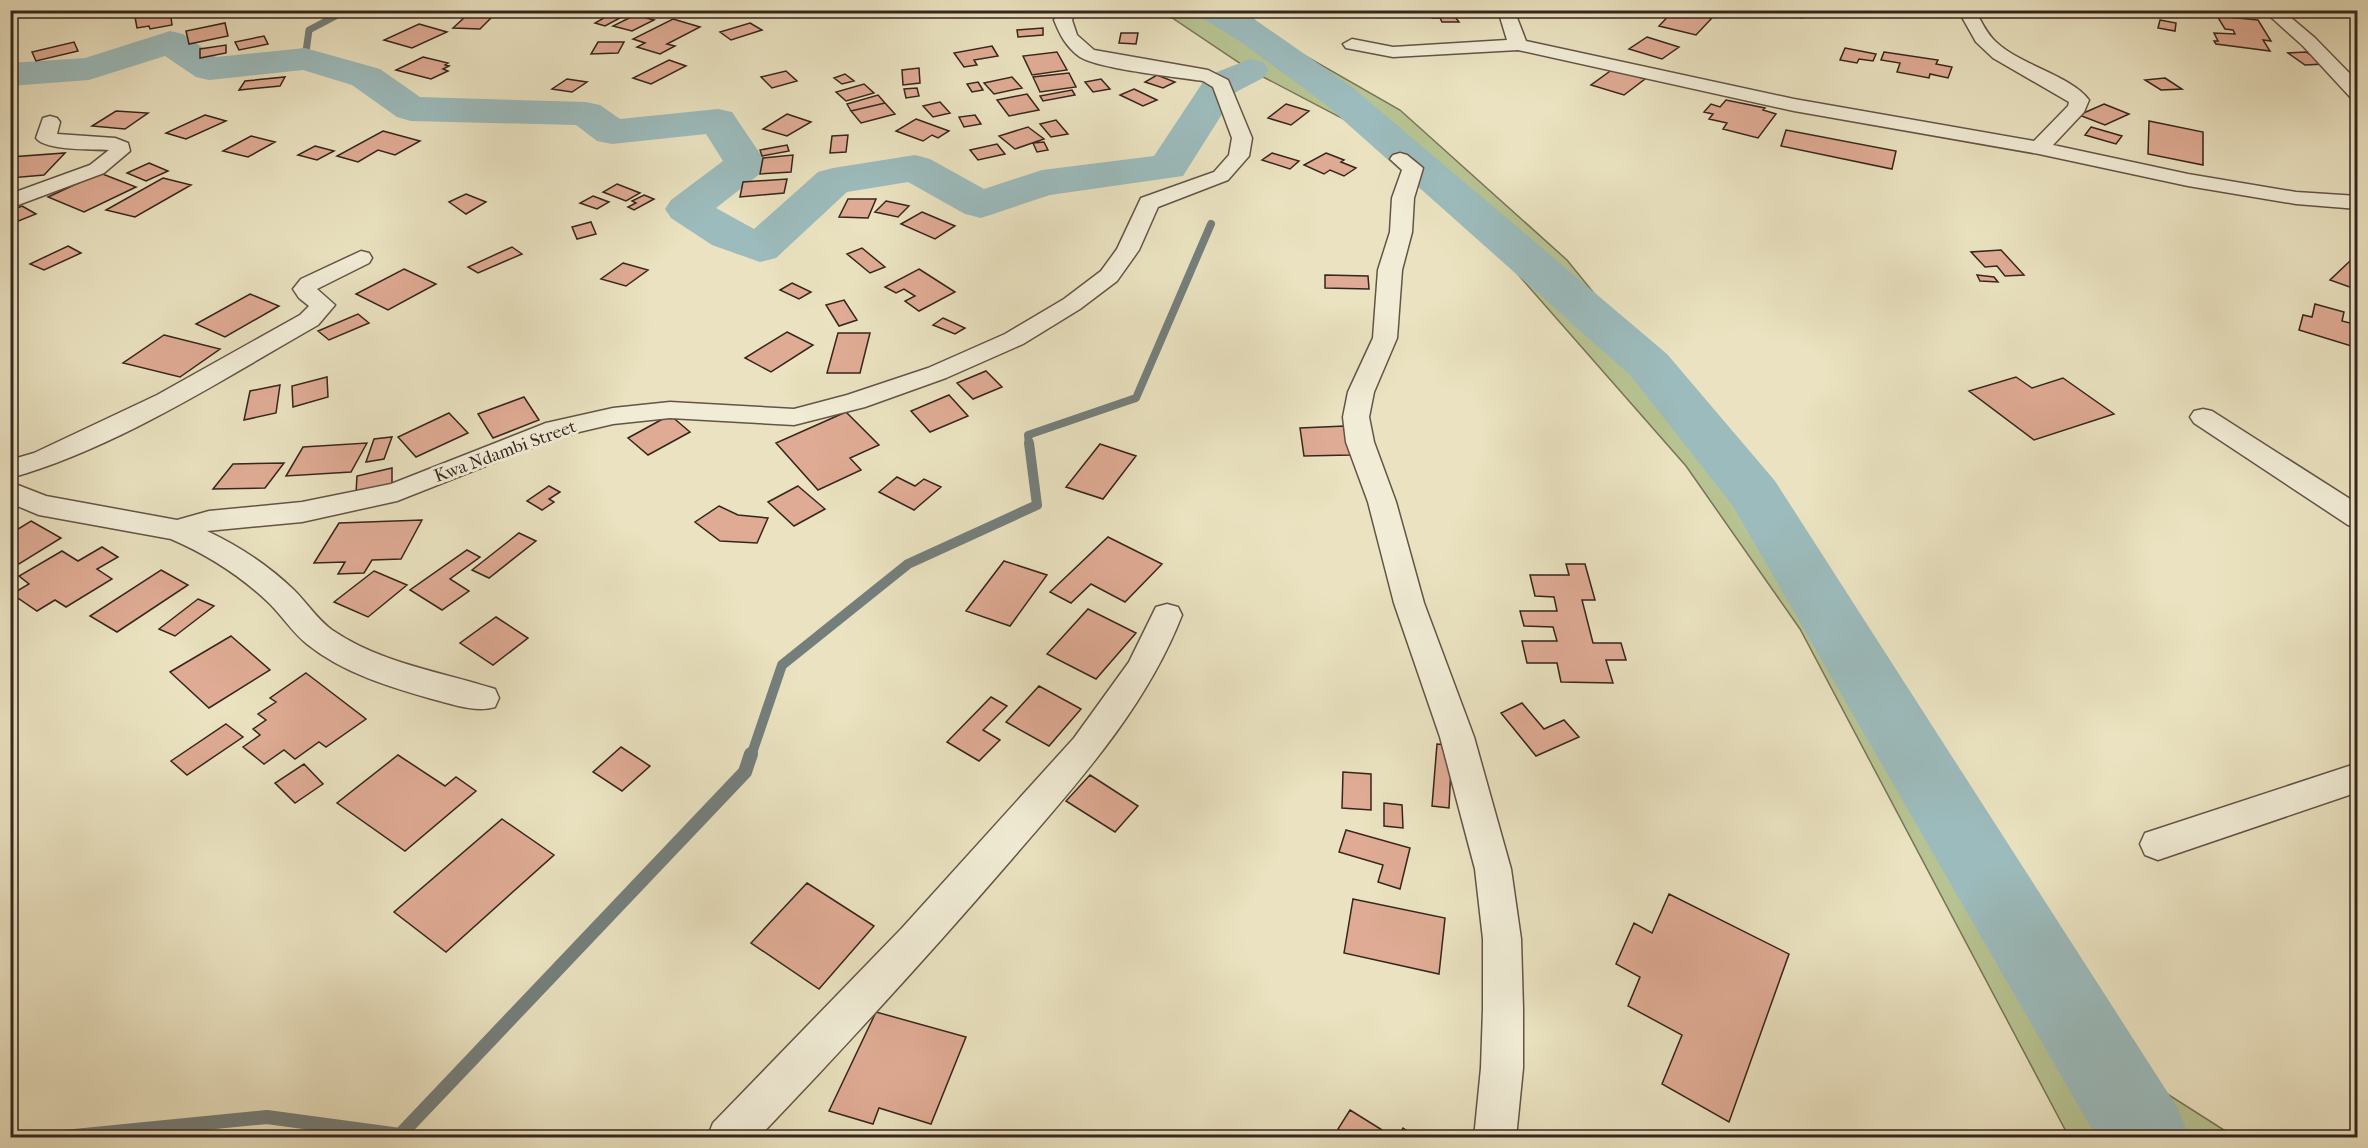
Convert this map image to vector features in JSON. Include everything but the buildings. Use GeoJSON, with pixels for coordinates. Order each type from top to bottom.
{"type":"FeatureCollection","features":[{"type":"Feature","properties":{"kind":"street","name":"Kwa Ndambi Street"},"geometry":{"type":"LineString","coordinates":[[10,491],[39,505],[177,530],[209,522],[302,512],[397,492],[555,429],[613,416],[670,410],[794,417],[856,401],[947,369],[1014,339],[1072,304],[1109,276],[1128,250],[1149,203],[1221,176],[1239,156],[1242,138],[1221,84],[1208,76],[1125,63],[1088,54],[1069,37],[1063,20],[1068,10]]}},
{"type":"Feature","properties":{"kind":"street"},"geometry":{"type":"LineString","coordinates":[[1497,10],[1508,14],[1518,45]]}},
{"type":"Feature","properties":{"kind":"street"},"geometry":{"type":"LineString","coordinates":[[1966,10],[1987,45],[2004,58],[2069,92],[2079,100],[2077,108],[2039,148]]}},
{"type":"Feature","properties":{"kind":"street"},"geometry":{"type":"LineString","coordinates":[[2271,10],[2309,42],[2358,94]]}},
{"type":"Feature","properties":{"kind":"street"},"geometry":{"type":"LineString","coordinates":[[1352,44],[1393,52],[1518,45],[1794,105],[2039,148],[2133,170],[2237,189],[2343,203],[2358,202]]}},
{"type":"Feature","properties":{"kind":"street"},"geometry":{"type":"LineString","coordinates":[[10,202],[97,169],[120,151],[121,147],[115,144],[50,140],[46,138],[50,122]]}},
{"type":"Feature","properties":{"kind":"street"},"geometry":{"type":"LineString","coordinates":[[1400,159],[1413,168],[1403,198],[1401,232],[1390,270],[1384,338],[1361,392],[1356,417],[1360,442],[1383,502],[1409,603],[1457,737],[1494,869],[1502,939],[1503,1009],[1502,1068],[1495,1137]]}},
{"type":"Feature","properties":{"kind":"street"},"geometry":{"type":"LineString","coordinates":[[10,469],[44,459],[166,401],[309,320],[323,305],[307,293],[305,289],[309,284],[361,258]]}},
{"type":"Feature","properties":{"kind":"street"},"geometry":{"type":"LineString","coordinates":[[2203,417],[2356,515]]}},
{"type":"Feature","properties":{"kind":"street"},"geometry":{"type":"LineString","coordinates":[[177,530],[206,541],[235,557],[280,596],[320,637],[375,668],[397,678],[483,698]]}},
{"type":"Feature","properties":{"kind":"street"},"geometry":{"type":"LineString","coordinates":[[728,1137],[966,886],[1073,763],[1138,676],[1158,642],[1167,615]]}},
{"type":"Feature","properties":{"kind":"street"},"geometry":{"type":"LineString","coordinates":[[2158,844],[2358,777]]}},
{"type":"Feature","properties":{"kind":"green space"},"geometry":{"type":"Polygon","coordinates":[[[1162,11],[1245,11],[1269,35],[1400,110],[1567,260],[1709,435],[1822,599],[2062,1027],[2235,1137],[2069,1137],[1800,629],[1686,466],[1414,156],[1250,70],[1162,11]]]}},
{"type":"Feature","properties":{"kind":"waterway"},"geometry":{"type":"LineString","coordinates":[[305,59],[309,30],[347,10]]}},
{"type":"Feature","properties":{"kind":"waterway"},"geometry":{"type":"LineString","coordinates":[[1215,10],[1251,32],[1338,95],[1649,365],[1755,495],[2146,1138]]}},
{"type":"Feature","properties":{"kind":"waterway"},"geometry":{"type":"LineString","coordinates":[[10,75],[89,69],[170,42],[209,69],[305,59],[366,77],[411,109],[521,110],[586,114],[612,132],[718,121],[746,164],[687,209],[728,235],[760,248],[833,181],[915,168],[981,205],[1042,183],[1168,167],[1221,84],[1250,70]]}},
{"type":"Feature","properties":{"kind":"waterway"},"geometry":{"type":"LineString","coordinates":[[1029,444],[1028,435],[1136,398],[1211,224]]}},
{"type":"Feature","properties":{"kind":"waterway"},"geometry":{"type":"LineString","coordinates":[[751,756],[782,665],[908,564],[1037,505],[1029,443]]}},
{"type":"Feature","properties":{"kind":"waterway"},"geometry":{"type":"LineString","coordinates":[[54,1138],[267,1117],[400,1135],[745,772],[751,754]]}}]}
